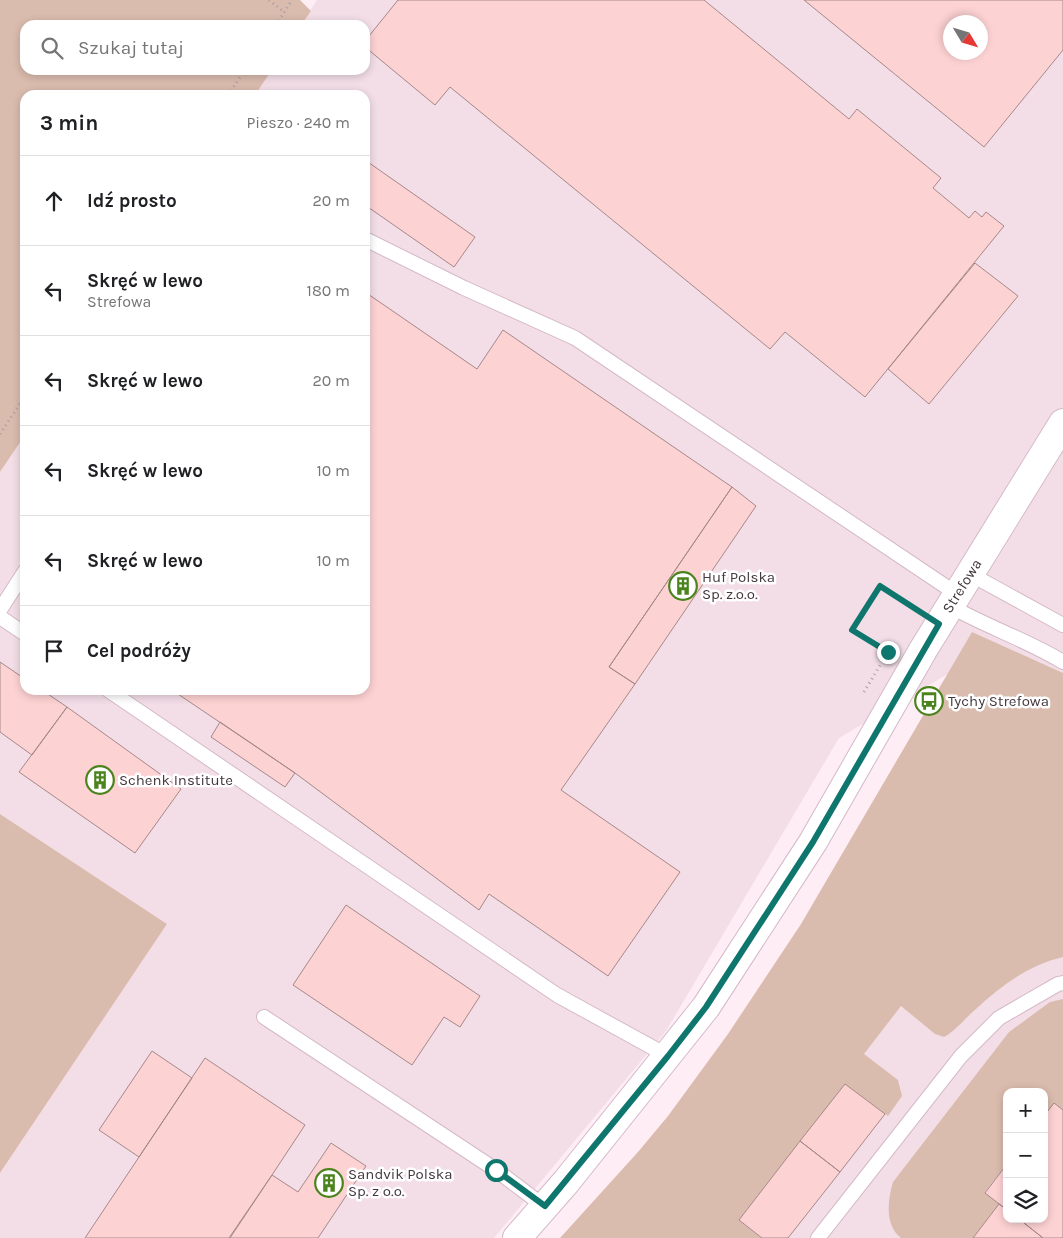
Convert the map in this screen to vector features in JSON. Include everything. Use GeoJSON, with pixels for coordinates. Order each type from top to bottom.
{"type":"FeatureCollection","features":[{"type":"Feature","properties":{"kind":"street","name":"Strefowa"},"geometry":{"type":"LineString","coordinates":[[517,1238],[668,1056],[706,1007],[813,842],[954,599],[1063,424]]}},
{"type":"Feature","properties":{"kind":"lane"},"geometry":{"type":"LineString","coordinates":[[370,241],[464,288],[575,338],[954,599],[970,617],[1049,653],[1063,662]]}},
{"type":"Feature","properties":{"kind":"lane"},"geometry":{"type":"LineString","coordinates":[[0,610],[20,579]]}},
{"type":"Feature","properties":{"kind":"lane"},"geometry":{"type":"LineString","coordinates":[[954,599],[1063,625]]}},
{"type":"Feature","properties":{"kind":"lane"},"geometry":{"type":"LineString","coordinates":[[0,617],[20,631]]}},
{"type":"Feature","properties":{"kind":"lane"},"geometry":{"type":"LineString","coordinates":[[115,695],[557,994],[668,1056]]}},
{"type":"Feature","properties":{"kind":"lane"},"geometry":{"type":"LineString","coordinates":[[818,1238],[961,1056],[999,1018],[1058,984],[1063,984]]}},
{"type":"Feature","properties":{"kind":"lane"},"geometry":{"type":"LineString","coordinates":[[264,1017],[496,1170],[545,1206]]}},
{"type":"Feature","properties":{"kind":"path"},"geometry":{"type":"LineString","coordinates":[[269,0],[284,12]]}},
{"type":"Feature","properties":{"kind":"path"},"geometry":{"type":"LineString","coordinates":[[279,20],[292,0]]}},
{"type":"Feature","properties":{"kind":"path"},"geometry":{"type":"LineString","coordinates":[[231,90],[242,75]]}},
{"type":"Feature","properties":{"kind":"path"},"geometry":{"type":"LineString","coordinates":[[0,434],[20,404]]}},
{"type":"Feature","properties":{"kind":"path"},"geometry":{"type":"LineString","coordinates":[[864,692],[888,652],[852,630],[880,586],[954,599]]}},
{"type":"Feature","properties":{"kind":"shaded area"},"geometry":{"type":"Polygon","coordinates":[[[0,0],[300,0],[311,11],[305,20],[20,20],[20,75],[269,75],[258,90],[20,90],[20,442],[0,472],[0,0]]]}},
{"type":"Feature","properties":{"kind":"shaded area"},"geometry":{"type":"Polygon","coordinates":[[[317,0],[1063,0],[1063,1238],[582,1238],[778,1009],[963,665],[839,738],[666,1031],[494,1238],[0,1238],[0,1173],[167,924],[0,814],[0,472],[20,442],[20,695],[370,695],[370,90],[258,90],[269,75],[370,75],[370,20],[304,20],[317,0]]]}},
{"type":"Feature","properties":{"kind":"shaded area"},"geometry":{"type":"Polygon","coordinates":[[[972,632],[1063,673],[1063,957],[1039,965],[1017,977],[996,992],[944,1037],[935,1034],[901,1006],[864,1054],[898,1080],[902,1096],[888,1116],[845,1084],[739,1220],[762,1238],[560,1238],[668,1116],[728,1034],[801,924],[972,632]]]}},
{"type":"Feature","properties":{"kind":"shaded area"},"geometry":{"type":"Polygon","coordinates":[[[0,814],[167,924],[0,1173],[0,814]]]}},
{"type":"Feature","properties":{"kind":"shaded area"},"geometry":{"type":"Polygon","coordinates":[[[1063,999],[1063,1110],[1048,1115],[1048,1088],[1003,1088],[1003,1169],[985,1192],[999,1204],[973,1238],[901,1238],[892,1226],[889,1212],[893,1182],[1009,1032],[1050,1002],[1063,999]]]}},
{"type":"Feature","properties":{"kind":"building"},"geometry":{"type":"Polygon","coordinates":[[[398,0],[704,0],[849,119],[857,109],[941,178],[933,188],[969,218],[975,211],[982,217],[986,212],[1004,226],[865,397],[785,332],[770,349],[450,87],[435,105],[370,51],[370,35],[398,0]]]}},
{"type":"Feature","properties":{"kind":"building"},"geometry":{"type":"Polygon","coordinates":[[[804,0],[1063,0],[1063,50],[984,147],[804,0]]]}},
{"type":"Feature","properties":{"kind":"building"},"geometry":{"type":"Polygon","coordinates":[[[370,164],[475,237],[454,267],[370,208],[370,164]]]}},
{"type":"Feature","properties":{"kind":"building"},"geometry":{"type":"Polygon","coordinates":[[[975,263],[1018,296],[929,404],[888,369],[975,263]]]}},
{"type":"Feature","properties":{"kind":"building"},"geometry":{"type":"Polygon","coordinates":[[[370,295],[477,369],[503,330],[732,487],[609,667],[635,684],[561,790],[680,872],[608,976],[489,894],[479,910],[295,773],[179,695],[370,695],[370,295]]]}},
{"type":"Feature","properties":{"kind":"building","name":"Huf Polska Sp. z.o.o."},"geometry":{"type":"Polygon","coordinates":[[[732,487],[756,506],[635,684],[609,667],[732,487]]]}},
{"type":"Feature","properties":{"kind":"building"},"geometry":{"type":"Polygon","coordinates":[[[0,662],[20,676],[20,695],[49,695],[67,707],[32,755],[0,732],[0,662]]]}},
{"type":"Feature","properties":{"kind":"building","name":"Schenk Institute"},"geometry":{"type":"Polygon","coordinates":[[[67,707],[181,789],[135,853],[19,772],[67,707]]]}},
{"type":"Feature","properties":{"kind":"building"},"geometry":{"type":"Polygon","coordinates":[[[220,722],[295,773],[285,787],[211,737],[220,722]]]}},
{"type":"Feature","properties":{"kind":"building"},"geometry":{"type":"Polygon","coordinates":[[[346,905],[480,996],[460,1027],[444,1017],[412,1065],[293,985],[346,905]]]}},
{"type":"Feature","properties":{"kind":"building"},"geometry":{"type":"Polygon","coordinates":[[[152,1051],[192,1078],[139,1157],[99,1130],[152,1051]]]}},
{"type":"Feature","properties":{"kind":"building"},"geometry":{"type":"Polygon","coordinates":[[[205,1058],[305,1125],[272,1175],[229,1238],[85,1238],[205,1058]]]}},
{"type":"Feature","properties":{"kind":"building"},"geometry":{"type":"Polygon","coordinates":[[[845,1084],[885,1114],[840,1172],[800,1141],[845,1084]]]}},
{"type":"Feature","properties":{"kind":"building"},"geometry":{"type":"Polygon","coordinates":[[[1054,1103],[1063,1110],[1063,1238],[1043,1238],[1024,1223],[1048,1223],[1048,1111],[1054,1103]]]}},
{"type":"Feature","properties":{"kind":"building"},"geometry":{"type":"Polygon","coordinates":[[[800,1141],[840,1172],[788,1238],[762,1238],[739,1220],[800,1141]]]}},
{"type":"Feature","properties":{"kind":"building","name":"Sandvik Polska Sp. z o.o."},"geometry":{"type":"Polygon","coordinates":[[[331,1143],[366,1166],[318,1238],[230,1238],[272,1175],[298,1192],[331,1143]]]}},
{"type":"Feature","properties":{"kind":"building"},"geometry":{"type":"Polygon","coordinates":[[[1003,1169],[1003,1207],[985,1193],[1003,1169]]]}},
{"type":"Feature","properties":{"kind":"building"},"geometry":{"type":"Polygon","coordinates":[[[999,1204],[1003,1207],[1003,1223],[1024,1223],[1043,1238],[973,1238],[999,1204]]]}},
{"type":"Feature","properties":{"kind":"place","name":"Huf Polska Sp. z.o.o."},"geometry":{"type":"Point","coordinates":[683,586]}},
{"type":"Feature","properties":{"kind":"place","name":"Tychy Strefowa"},"geometry":{"type":"Point","coordinates":[929,701]}},
{"type":"Feature","properties":{"kind":"place","name":"Schenk Institute"},"geometry":{"type":"Point","coordinates":[100,780]}},
{"type":"Feature","properties":{"kind":"place","name":"Sandvik Polska Sp. z o.o."},"geometry":{"type":"Point","coordinates":[329,1183]}},
{"type":"Feature","properties":{"kind":"route"},"geometry":{"type":"LineString","coordinates":[[496,1170],[545,1206],[706,1007],[813,842],[939,624],[880,586],[852,630],[888,652]]}}]}
